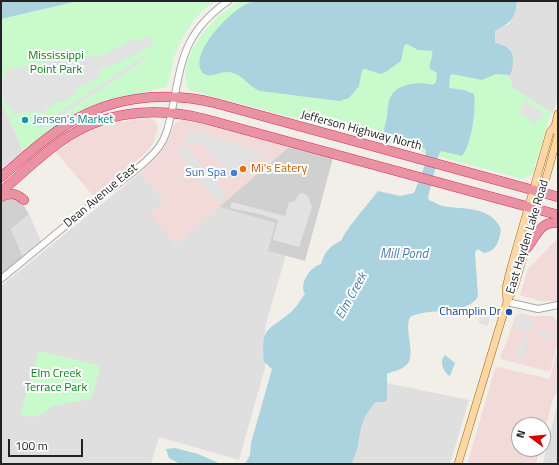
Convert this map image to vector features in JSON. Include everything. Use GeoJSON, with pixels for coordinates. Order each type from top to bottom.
{"type":"FeatureCollection","features":[{"type":"Feature","properties":{"kind":"highway","name":"Jefferson Highway North"},"geometry":{"type":"LineString","coordinates":[[1,177],[49,137],[80,116],[114,103],[157,96],[175,96],[215,103],[438,164],[535,200],[558,215]]}},
{"type":"Feature","properties":{"kind":"highway","name":"Jefferson Highway North"},"geometry":{"type":"LineString","coordinates":[[1,192],[60,142],[88,126],[122,115],[147,112],[171,112],[212,120],[433,181],[535,200],[558,197]]}},
{"type":"Feature","properties":{"kind":"highway"},"geometry":{"type":"LineString","coordinates":[[1,197],[8,194],[15,194],[24,200]]}},
{"type":"Feature","properties":{"kind":"highway"},"geometry":{"type":"LineString","coordinates":[[525,250],[545,224],[558,223]]}},
{"type":"Feature","properties":{"kind":"main road","name":"East Hayden Lake Road"},"geometry":{"type":"LineString","coordinates":[[507,302],[506,288],[558,136],[556,127],[558,114]]}},
{"type":"Feature","properties":{"kind":"main road","name":"East Hayden Lake Road"},"geometry":{"type":"LineString","coordinates":[[458,464],[507,302],[515,285],[525,250],[535,200]]}},
{"type":"Feature","properties":{"kind":"street","name":"Dean Avenue East"},"geometry":{"type":"LineString","coordinates":[[1,279],[150,155],[164,139],[175,96],[181,61],[189,43],[201,24],[214,11],[228,1]]}},
{"type":"Feature","properties":{"kind":"street"},"geometry":{"type":"LineString","coordinates":[[507,302],[538,309],[558,305]]}},
{"type":"Feature","properties":{"kind":"shaded area"},"geometry":{"type":"Polygon","coordinates":[[[517,1],[558,1],[558,96],[553,114],[513,88],[508,75],[510,75],[509,48],[495,43],[494,40],[495,31],[509,24],[516,9],[517,1]]]}},
{"type":"Feature","properties":{"kind":"shaded area"},"geometry":{"type":"Polygon","coordinates":[[[150,35],[154,44],[120,62],[99,70],[100,78],[87,83],[86,87],[77,86],[76,94],[67,98],[65,102],[56,101],[55,104],[46,109],[45,113],[27,111],[14,115],[10,107],[7,105],[1,91],[1,82],[6,75],[4,71],[25,66],[40,67],[43,64],[45,51],[94,57],[104,55],[134,39],[136,42],[150,35]]]}},
{"type":"Feature","properties":{"kind":"shaded area"},"geometry":{"type":"Polygon","coordinates":[[[144,56],[146,59],[41,129],[39,126],[144,56]]]}},
{"type":"Feature","properties":{"kind":"shaded area"},"geometry":{"type":"Polygon","coordinates":[[[1,100],[23,151],[1,169],[1,100]]]}},
{"type":"Feature","properties":{"kind":"shaded area"},"geometry":{"type":"Polygon","coordinates":[[[526,101],[544,114],[535,124],[519,112],[526,101]]]}},
{"type":"Feature","properties":{"kind":"shaded area"},"geometry":{"type":"Polygon","coordinates":[[[149,118],[156,122],[158,128],[153,144],[95,198],[56,152],[79,136],[96,129],[114,123],[149,118]]]}},
{"type":"Feature","properties":{"kind":"shaded area"},"geometry":{"type":"Polygon","coordinates":[[[185,119],[289,147],[175,245],[150,214],[164,201],[140,173],[159,155],[166,144],[175,123],[185,119]]]}},
{"type":"Feature","properties":{"kind":"shaded area"},"geometry":{"type":"Polygon","coordinates":[[[191,130],[256,150],[265,157],[260,160],[254,156],[237,170],[223,169],[201,143],[196,142],[192,145],[184,141],[191,130]]]}},
{"type":"Feature","properties":{"kind":"shaded area"},"geometry":{"type":"Polygon","coordinates":[[[184,144],[227,195],[218,202],[176,151],[184,144]]]}},
{"type":"Feature","properties":{"kind":"shaded area"},"geometry":{"type":"Polygon","coordinates":[[[289,147],[333,158],[305,261],[268,251],[275,223],[219,207],[289,147]]]}},
{"type":"Feature","properties":{"kind":"shaded area"},"geometry":{"type":"Polygon","coordinates":[[[140,173],[164,201],[175,245],[219,207],[275,223],[269,251],[286,255],[265,327],[265,368],[239,460],[159,437],[151,464],[1,464],[1,286],[140,173]]]}},
{"type":"Feature","properties":{"kind":"shaded area"},"geometry":{"type":"Polygon","coordinates":[[[302,193],[308,196],[312,207],[299,247],[273,240],[278,220],[260,214],[230,208],[232,202],[285,216],[289,202],[295,201],[298,195],[302,193]]]}},
{"type":"Feature","properties":{"kind":"shaded area"},"geometry":{"type":"Polygon","coordinates":[[[10,196],[20,200],[29,214],[11,229],[23,257],[1,275],[1,199],[10,196]]]}},
{"type":"Feature","properties":{"kind":"shaded area"},"geometry":{"type":"Polygon","coordinates":[[[29,214],[41,241],[23,257],[11,229],[29,214]]]}},
{"type":"Feature","properties":{"kind":"shaded area"},"geometry":{"type":"Polygon","coordinates":[[[558,238],[558,307],[554,301],[541,301],[520,295],[528,269],[558,238]]]}},
{"type":"Feature","properties":{"kind":"shaded area"},"geometry":{"type":"Polygon","coordinates":[[[481,311],[491,313],[488,326],[478,323],[481,311]]]}},
{"type":"Feature","properties":{"kind":"shaded area"},"geometry":{"type":"Polygon","coordinates":[[[521,313],[533,316],[553,316],[558,322],[558,341],[550,372],[501,359],[501,354],[515,317],[521,313]]]}},
{"type":"Feature","properties":{"kind":"shaded area"},"geometry":{"type":"Polygon","coordinates":[[[518,315],[533,318],[529,332],[514,329],[515,319],[518,315]]]}},
{"type":"Feature","properties":{"kind":"shaded area"},"geometry":{"type":"Polygon","coordinates":[[[538,330],[553,334],[551,340],[536,336],[538,330]]]}},
{"type":"Feature","properties":{"kind":"shaded area"},"geometry":{"type":"Polygon","coordinates":[[[522,337],[528,339],[523,359],[516,358],[522,337]]]}},
{"type":"Feature","properties":{"kind":"shaded area"},"geometry":{"type":"Polygon","coordinates":[[[558,345],[558,392],[553,398],[548,417],[511,417],[511,457],[538,457],[536,464],[470,464],[468,462],[495,368],[498,367],[550,379],[558,345]]]}},
{"type":"Feature","properties":{"kind":"shaded area"},"geometry":{"type":"Polygon","coordinates":[[[387,383],[469,400],[450,464],[351,464],[358,445],[360,426],[363,418],[376,402],[387,400],[387,383]]]}},
{"type":"Feature","properties":{"kind":"shaded area"},"geometry":{"type":"Polygon","coordinates":[[[558,401],[558,464],[543,464],[545,457],[551,457],[551,430],[558,401]]]}},
{"type":"Feature","properties":{"kind":"green space","name":"Mississippi Point Park"},"geometry":{"type":"Polygon","coordinates":[[[78,1],[215,1],[202,12],[185,33],[174,58],[166,87],[96,104],[64,120],[23,151],[1,100],[1,19],[78,1]]]}},
{"type":"Feature","properties":{"kind":"green space"},"geometry":{"type":"Polygon","coordinates":[[[240,1],[477,1],[513,88],[551,113],[532,174],[523,179],[189,90],[186,78],[187,65],[192,51],[208,27],[219,16],[240,1]]]}},
{"type":"Feature","properties":{"kind":"green space","name":"Elm Creek Terrace Park"},"geometry":{"type":"Polygon","coordinates":[[[39,351],[101,366],[91,399],[53,406],[37,417],[20,416],[39,351]]]}},
{"type":"Feature","properties":{"kind":"water"},"geometry":{"type":"Polygon","coordinates":[[[1,1],[78,1],[1,19],[1,1]]]}},
{"type":"Feature","properties":{"kind":"water","name":"Mill Pond"},"geometry":{"type":"Polygon","coordinates":[[[258,1],[517,1],[515,13],[511,20],[495,31],[495,43],[506,47],[512,53],[513,65],[510,75],[496,74],[482,80],[452,74],[450,76],[449,88],[464,90],[474,94],[471,135],[462,156],[441,151],[428,197],[429,200],[441,206],[475,210],[490,216],[496,221],[501,229],[497,245],[488,252],[484,253],[478,249],[475,252],[478,296],[473,302],[457,309],[427,312],[410,317],[408,330],[411,351],[408,363],[402,368],[387,374],[387,400],[384,402],[376,402],[364,418],[358,447],[351,464],[245,464],[250,455],[251,443],[272,369],[264,362],[263,350],[265,336],[271,327],[295,308],[305,294],[303,285],[307,276],[313,268],[321,264],[328,249],[342,240],[352,223],[378,191],[400,196],[414,193],[425,165],[426,149],[392,140],[384,136],[388,104],[394,92],[403,86],[422,83],[433,85],[436,82],[437,73],[430,69],[432,51],[418,50],[407,44],[404,46],[401,61],[381,74],[365,69],[362,70],[359,86],[349,98],[339,101],[260,91],[242,77],[228,72],[214,75],[204,74],[200,66],[201,56],[205,45],[213,34],[222,23],[241,7],[258,1]]]}},
{"type":"Feature","properties":{"kind":"water"},"geometry":{"type":"Polygon","coordinates":[[[445,355],[455,363],[450,376],[445,372],[442,363],[445,355]]]}},
{"type":"Feature","properties":{"kind":"water"},"geometry":{"type":"Polygon","coordinates":[[[175,448],[198,454],[221,464],[180,464],[169,458],[166,449],[175,448]]]}},
{"type":"Feature","properties":{"kind":"place","name":"Jensen's Market"},"geometry":{"type":"Point","coordinates":[25,120]}},
{"type":"Feature","properties":{"kind":"place","name":"Mi's Eatery"},"geometry":{"type":"Point","coordinates":[243,169]}},
{"type":"Feature","properties":{"kind":"place","name":"Sun Spa"},"geometry":{"type":"Point","coordinates":[234,173]}},
{"type":"Feature","properties":{"kind":"place","name":"Champlin Dr"},"geometry":{"type":"Point","coordinates":[509,312]}},
{"type":"Feature","properties":{"kind":"water label","name":"Elm Creek"},"geometry":{"type":"Point","coordinates":[352,296]}}]}
